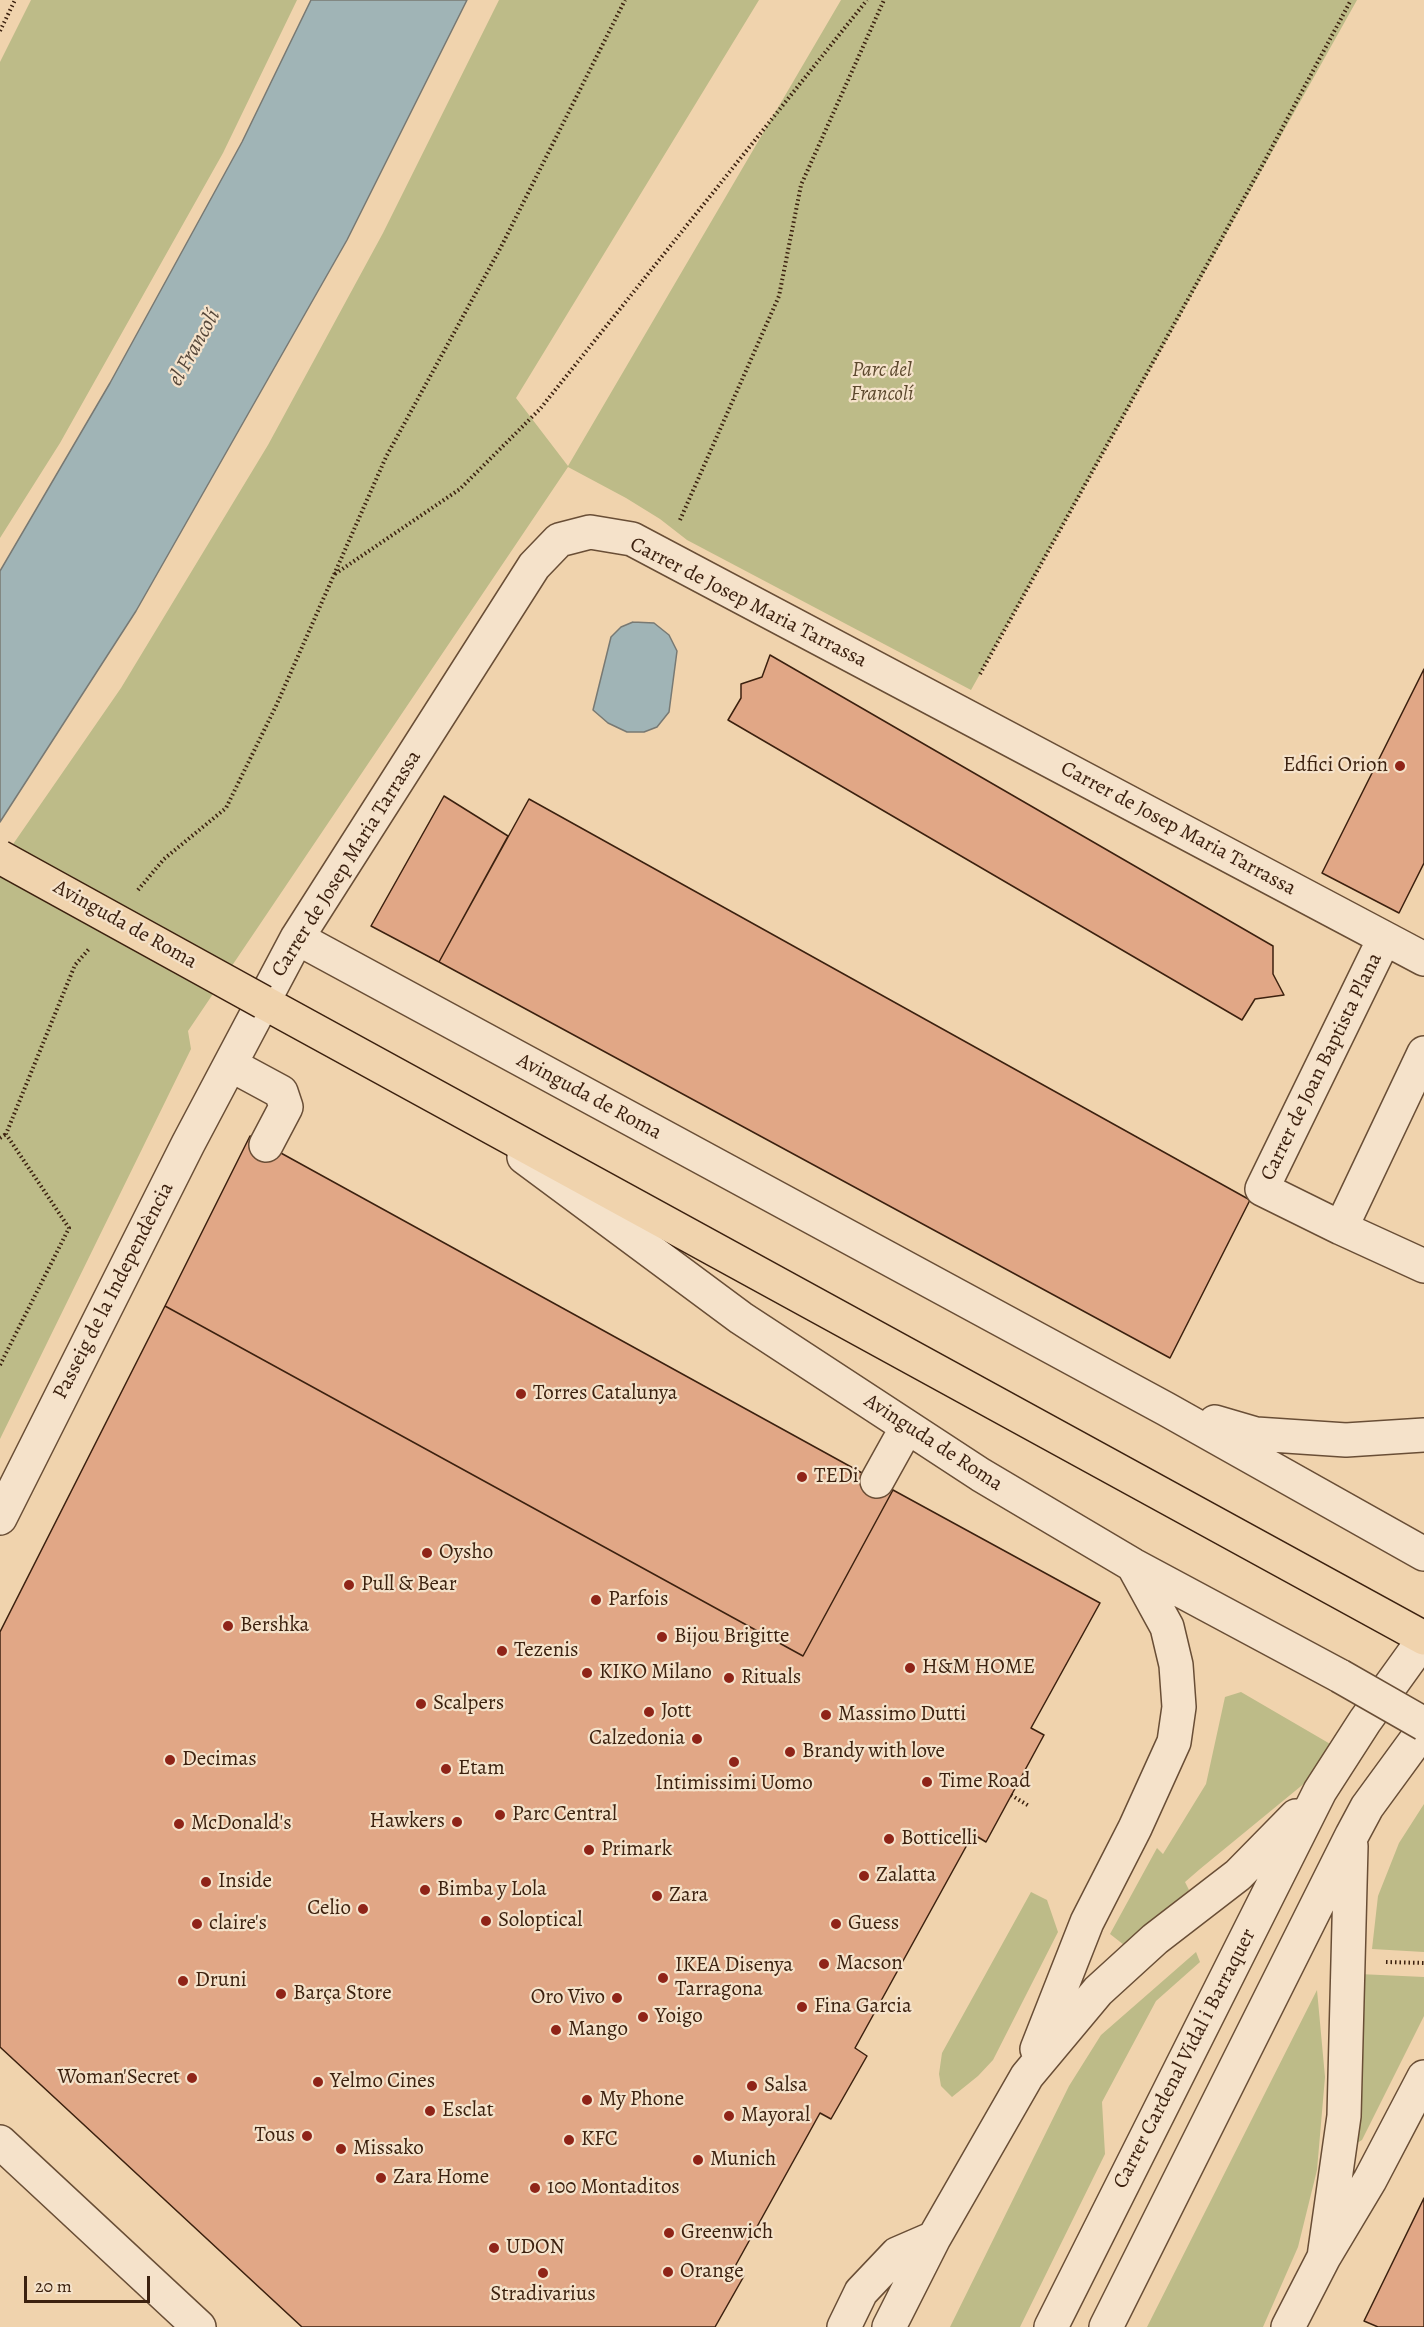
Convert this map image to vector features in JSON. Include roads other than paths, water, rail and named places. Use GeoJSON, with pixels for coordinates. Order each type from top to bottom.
{"type":"FeatureCollection","features":[{"type":"Feature","properties":{"kind":"main road","name":"Avinguda de Roma"},"geometry":{"type":"LineString","coordinates":[[0,857],[1424,1639]]}},
{"type":"Feature","properties":{"kind":"street","name":"Carrer de Josep Maria Tarrassa"},"geometry":{"type":"LineString","coordinates":[[231,1065],[297,938],[534,566],[559,540],[590,532],[633,539],[1384,939]]}},
{"type":"Feature","properties":{"kind":"street","name":"Avinguda de Roma"},"geometry":{"type":"LineString","coordinates":[[297,938],[1166,1409],[1423,1554]]}},
{"type":"Feature","properties":{"kind":"street","name":"Carrer de Joan Baptista Plana"},"geometry":{"type":"LineString","coordinates":[[1424,959],[1384,939],[1262,1189],[1424,1266]]}},
{"type":"Feature","properties":{"kind":"street"},"geometry":{"type":"LineString","coordinates":[[1341,1228],[1424,1053]]}},
{"type":"Feature","properties":{"kind":"street"},"geometry":{"type":"LineString","coordinates":[[231,1065],[281,1092],[286,1107],[266,1145]]}},
{"type":"Feature","properties":{"kind":"street","name":"Passeig de la Independència"},"geometry":{"type":"LineString","coordinates":[[0,1518],[188,1144],[231,1065]]}},
{"type":"Feature","properties":{"kind":"street","name":"Avinguda de Roma"},"geometry":{"type":"LineString","coordinates":[[470,1116],[741,1318],[981,1475],[1133,1565],[1340,1676],[1424,1726]]}},
{"type":"Feature","properties":{"kind":"street","name":"Avinguda de Roma"},"geometry":{"type":"LineString","coordinates":[[1166,1409],[1256,1434],[1346,1440],[1424,1435]]}},
{"type":"Feature","properties":{"kind":"street"},"geometry":{"type":"LineString","coordinates":[[877,1481],[907,1427]]}},
{"type":"Feature","properties":{"kind":"street","name":"Carrer Cardenal Vidal i Barraquer"},"geometry":{"type":"LineString","coordinates":[[890,2327],[934,2238],[1027,2076],[1087,1922],[1135,1828],[1174,1742],[1179,1707],[1176,1665],[1167,1627],[1133,1565]]}},
{"type":"Feature","properties":{"kind":"street","name":"Carrer Cardenal Vidal i Barraquer"},"geometry":{"type":"LineString","coordinates":[[1051,2327],[1320,1791],[1365,1721],[1424,1639]]}},
{"type":"Feature","properties":{"kind":"street"},"geometry":{"type":"LineString","coordinates":[[1106,2327],[1352,1835],[1367,1807],[1424,1726]]}},
{"type":"Feature","properties":{"kind":"street","name":"Carrer Cardenal Vidal i Barraquer"},"geometry":{"type":"LineString","coordinates":[[1027,2076],[1098,1991],[1155,1939],[1238,1875],[1320,1791]]}},
{"type":"Feature","properties":{"kind":"street"},"geometry":{"type":"LineString","coordinates":[[1324,2257],[1344,2116],[1352,1835]]}},
{"type":"Feature","properties":{"kind":"street"},"geometry":{"type":"LineString","coordinates":[[1288,2327],[1324,2257],[1370,2180],[1424,2077]]}},
{"type":"Feature","properties":{"kind":"street"},"geometry":{"type":"LineString","coordinates":[[0,2142],[199,2327]]}},
{"type":"Feature","properties":{"kind":"street"},"geometry":{"type":"LineString","coordinates":[[844,2327],[861,2292],[897,2254],[934,2238]]}},
{"type":"Feature","properties":{"kind":"street","name":"Carrer Cardenal Vidal i Barraquer"},"geometry":{"type":"LineString","coordinates":[[909,2327],[934,2238]]}},
{"type":"Feature","properties":{"kind":"water","name":"el Francolí"},"geometry":{"type":"Polygon","coordinates":[[[311,0],[467,0],[347,240],[136,611],[0,822],[0,571],[110,383],[242,142],[311,0]]]}},
{"type":"Feature","properties":{"kind":"water"},"geometry":{"type":"Polygon","coordinates":[[[633,622],[654,623],[669,635],[677,651],[669,712],[657,727],[644,732],[627,732],[608,723],[593,710],[611,637],[621,627],[633,622]]]}},
{"type":"Feature","properties":{"kind":"place","name":"Edfici Orion"},"geometry":{"type":"Point","coordinates":[1400,766]}},
{"type":"Feature","properties":{"kind":"place","name":"Torres Catalunya"},"geometry":{"type":"Point","coordinates":[521,1394]}},
{"type":"Feature","properties":{"kind":"place","name":"TEDi"},"geometry":{"type":"Point","coordinates":[802,1477]}},
{"type":"Feature","properties":{"kind":"place","name":"Oysho"},"geometry":{"type":"Point","coordinates":[427,1553]}},
{"type":"Feature","properties":{"kind":"place","name":"Pull & Bear"},"geometry":{"type":"Point","coordinates":[349,1585]}},
{"type":"Feature","properties":{"kind":"place","name":"Parfois"},"geometry":{"type":"Point","coordinates":[596,1600]}},
{"type":"Feature","properties":{"kind":"place","name":"Bershka"},"geometry":{"type":"Point","coordinates":[228,1626]}},
{"type":"Feature","properties":{"kind":"place","name":"Bijou Brigitte"},"geometry":{"type":"Point","coordinates":[662,1637]}},
{"type":"Feature","properties":{"kind":"place","name":"Tezenis"},"geometry":{"type":"Point","coordinates":[502,1651]}},
{"type":"Feature","properties":{"kind":"place","name":"H&M HOME"},"geometry":{"type":"Point","coordinates":[910,1668]}},
{"type":"Feature","properties":{"kind":"place","name":"KIKO Milano"},"geometry":{"type":"Point","coordinates":[587,1673]}},
{"type":"Feature","properties":{"kind":"place","name":"Rituals"},"geometry":{"type":"Point","coordinates":[729,1678]}},
{"type":"Feature","properties":{"kind":"place","name":"Scalpers"},"geometry":{"type":"Point","coordinates":[421,1704]}},
{"type":"Feature","properties":{"kind":"place","name":"Jott"},"geometry":{"type":"Point","coordinates":[649,1712]}},
{"type":"Feature","properties":{"kind":"place","name":"Massimo Dutti"},"geometry":{"type":"Point","coordinates":[826,1715]}},
{"type":"Feature","properties":{"kind":"place","name":"Calzedonia"},"geometry":{"type":"Point","coordinates":[697,1739]}},
{"type":"Feature","properties":{"kind":"place","name":"Brandy with love"},"geometry":{"type":"Point","coordinates":[790,1752]}},
{"type":"Feature","properties":{"kind":"place","name":"Decimas"},"geometry":{"type":"Point","coordinates":[170,1760]}},
{"type":"Feature","properties":{"kind":"place","name":"Intimissimi Uomo"},"geometry":{"type":"Point","coordinates":[734,1762]}},
{"type":"Feature","properties":{"kind":"place","name":"Etam"},"geometry":{"type":"Point","coordinates":[446,1769]}},
{"type":"Feature","properties":{"kind":"place","name":"Time Road"},"geometry":{"type":"Point","coordinates":[927,1782]}},
{"type":"Feature","properties":{"kind":"place","name":"Parc Central"},"geometry":{"type":"Point","coordinates":[500,1815]}},
{"type":"Feature","properties":{"kind":"place","name":"Hawkers"},"geometry":{"type":"Point","coordinates":[457,1822]}},
{"type":"Feature","properties":{"kind":"place","name":"McDonald's"},"geometry":{"type":"Point","coordinates":[179,1824]}},
{"type":"Feature","properties":{"kind":"place","name":"Botticelli"},"geometry":{"type":"Point","coordinates":[889,1839]}},
{"type":"Feature","properties":{"kind":"place","name":"Primark"},"geometry":{"type":"Point","coordinates":[589,1850]}},
{"type":"Feature","properties":{"kind":"place","name":"Zalatta"},"geometry":{"type":"Point","coordinates":[864,1876]}},
{"type":"Feature","properties":{"kind":"place","name":"Inside"},"geometry":{"type":"Point","coordinates":[206,1882]}},
{"type":"Feature","properties":{"kind":"place","name":"Bimba y Lola"},"geometry":{"type":"Point","coordinates":[425,1890]}},
{"type":"Feature","properties":{"kind":"place","name":"Zara"},"geometry":{"type":"Point","coordinates":[657,1896]}},
{"type":"Feature","properties":{"kind":"place","name":"Celio"},"geometry":{"type":"Point","coordinates":[363,1909]}},
{"type":"Feature","properties":{"kind":"place","name":"Soloptical"},"geometry":{"type":"Point","coordinates":[486,1921]}},
{"type":"Feature","properties":{"kind":"place","name":"claire's"},"geometry":{"type":"Point","coordinates":[197,1924]}},
{"type":"Feature","properties":{"kind":"place","name":"Guess"},"geometry":{"type":"Point","coordinates":[836,1924]}},
{"type":"Feature","properties":{"kind":"place","name":"Macson"},"geometry":{"type":"Point","coordinates":[824,1964]}},
{"type":"Feature","properties":{"kind":"place","name":"IKEA Disenya Tarragona"},"geometry":{"type":"Point","coordinates":[663,1978]}},
{"type":"Feature","properties":{"kind":"place","name":"Druni"},"geometry":{"type":"Point","coordinates":[183,1981]}},
{"type":"Feature","properties":{"kind":"place","name":"Barça Store"},"geometry":{"type":"Point","coordinates":[281,1994]}},
{"type":"Feature","properties":{"kind":"place","name":"Oro Vivo"},"geometry":{"type":"Point","coordinates":[617,1998]}},
{"type":"Feature","properties":{"kind":"place","name":"Fina Garcia"},"geometry":{"type":"Point","coordinates":[802,2007]}},
{"type":"Feature","properties":{"kind":"place","name":"Yoigo"},"geometry":{"type":"Point","coordinates":[643,2017]}},
{"type":"Feature","properties":{"kind":"place","name":"Mango"},"geometry":{"type":"Point","coordinates":[556,2030]}},
{"type":"Feature","properties":{"kind":"place","name":"Woman'Secret"},"geometry":{"type":"Point","coordinates":[192,2078]}},
{"type":"Feature","properties":{"kind":"place","name":"Yelmo Cines"},"geometry":{"type":"Point","coordinates":[318,2082]}},
{"type":"Feature","properties":{"kind":"place","name":"Salsa"},"geometry":{"type":"Point","coordinates":[752,2086]}},
{"type":"Feature","properties":{"kind":"place","name":"My Phone"},"geometry":{"type":"Point","coordinates":[587,2100]}},
{"type":"Feature","properties":{"kind":"place","name":"Esclat"},"geometry":{"type":"Point","coordinates":[430,2111]}},
{"type":"Feature","properties":{"kind":"place","name":"Mayoral"},"geometry":{"type":"Point","coordinates":[729,2116]}},
{"type":"Feature","properties":{"kind":"place","name":"Tous"},"geometry":{"type":"Point","coordinates":[307,2136]}},
{"type":"Feature","properties":{"kind":"place","name":"KFC"},"geometry":{"type":"Point","coordinates":[569,2140]}},
{"type":"Feature","properties":{"kind":"place","name":"Missako"},"geometry":{"type":"Point","coordinates":[341,2149]}},
{"type":"Feature","properties":{"kind":"place","name":"Munich"},"geometry":{"type":"Point","coordinates":[698,2160]}},
{"type":"Feature","properties":{"kind":"place","name":"Zara Home"},"geometry":{"type":"Point","coordinates":[381,2178]}},
{"type":"Feature","properties":{"kind":"place","name":"100 Montaditos"},"geometry":{"type":"Point","coordinates":[535,2188]}},
{"type":"Feature","properties":{"kind":"place","name":"Greenwich"},"geometry":{"type":"Point","coordinates":[669,2233]}},
{"type":"Feature","properties":{"kind":"place","name":"UDON"},"geometry":{"type":"Point","coordinates":[494,2248]}},
{"type":"Feature","properties":{"kind":"place","name":"Orange"},"geometry":{"type":"Point","coordinates":[668,2272]}},
{"type":"Feature","properties":{"kind":"place","name":"Stradivarius"},"geometry":{"type":"Point","coordinates":[543,2273]}},
{"type":"Feature","properties":{"kind":"park label","name":"Parc del Francolí"},"geometry":{"type":"Point","coordinates":[882,383]}}]}
